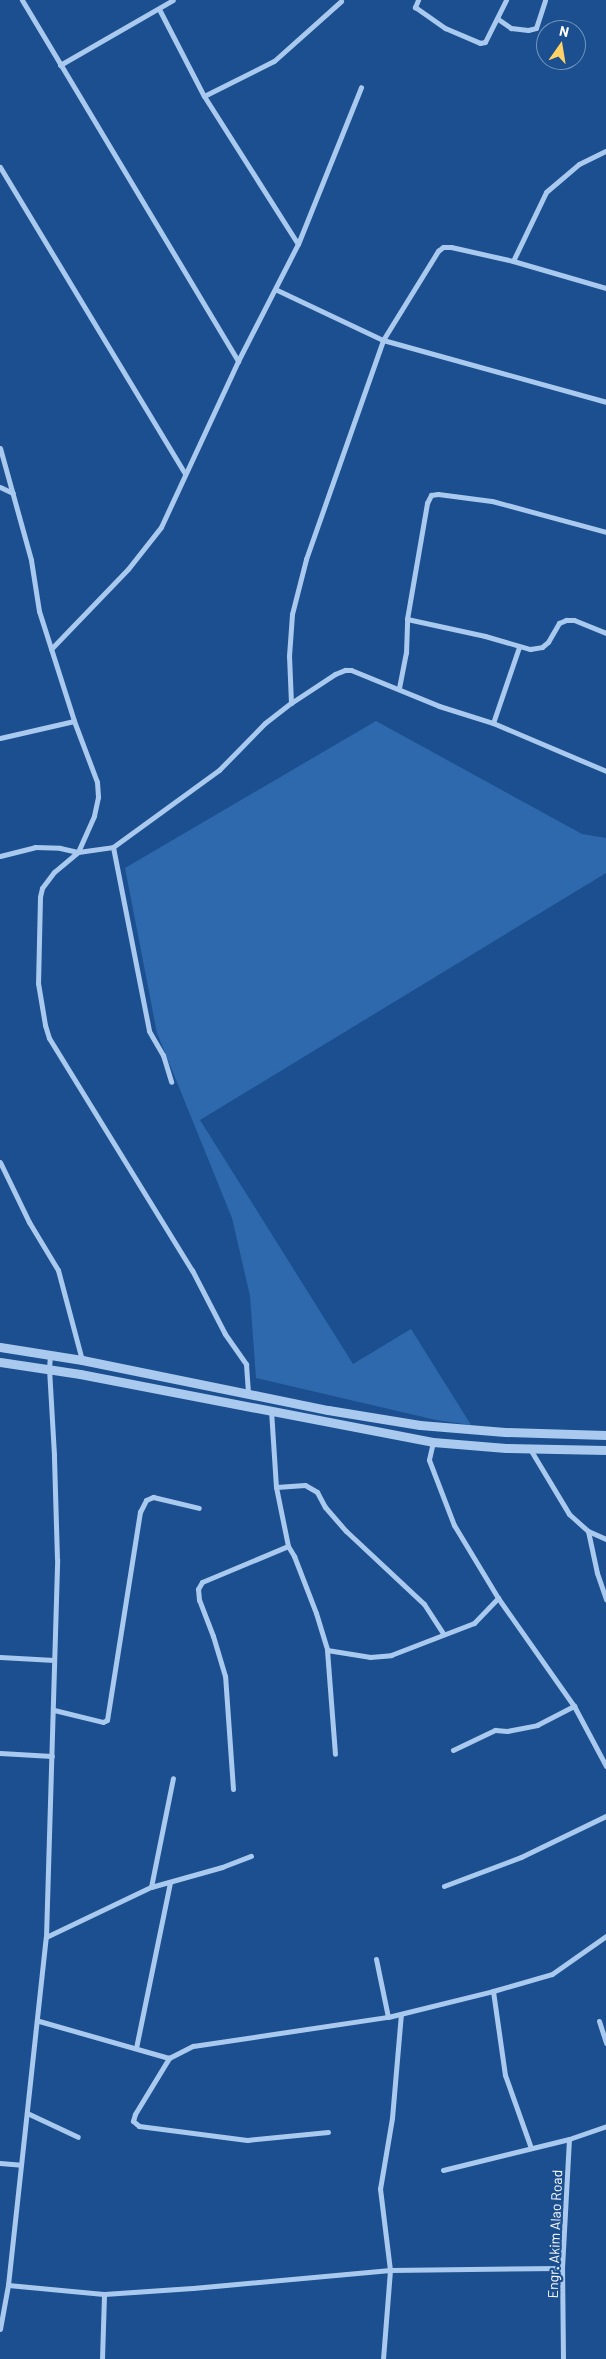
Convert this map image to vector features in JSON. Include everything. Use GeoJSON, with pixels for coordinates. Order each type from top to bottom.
{"type":"FeatureCollection","features":[{"type":"Feature","properties":{"kind":"street"},"geometry":{"type":"LineString","coordinates":[[22,0],[238,361]]}},
{"type":"Feature","properties":{"kind":"street"},"geometry":{"type":"LineString","coordinates":[[60,65],[173,0]]}},
{"type":"Feature","properties":{"kind":"street"},"geometry":{"type":"LineString","coordinates":[[204,96],[274,61],[341,0]]}},
{"type":"Feature","properties":{"kind":"street"},"geometry":{"type":"LineString","coordinates":[[418,0],[414,7],[445,28],[480,43],[484,42],[498,19],[506,0]]}},
{"type":"Feature","properties":{"kind":"street"},"geometry":{"type":"LineString","coordinates":[[498,19],[511,28],[528,30],[536,28],[545,0]]}},
{"type":"Feature","properties":{"kind":"street"},"geometry":{"type":"LineString","coordinates":[[159,9],[204,96],[298,244]]}},
{"type":"Feature","properties":{"kind":"street"},"geometry":{"type":"LineString","coordinates":[[51,650],[128,569],[161,527],[238,361],[277,290],[298,244],[362,87]]}},
{"type":"Feature","properties":{"kind":"street"},"geometry":{"type":"LineString","coordinates":[[513,261],[546,192],[579,164],[606,151]]}},
{"type":"Feature","properties":{"kind":"street"},"geometry":{"type":"LineString","coordinates":[[0,167],[185,474]]}},
{"type":"Feature","properties":{"kind":"street"},"geometry":{"type":"LineString","coordinates":[[291,703],[289,656],[292,614],[306,559],[383,340],[438,251],[443,247],[513,261],[606,288]]}},
{"type":"Feature","properties":{"kind":"street"},"geometry":{"type":"LineString","coordinates":[[277,290],[383,340],[606,402]]}},
{"type":"Feature","properties":{"kind":"street"},"geometry":{"type":"LineString","coordinates":[[0,448],[31,560],[39,611],[74,721],[97,782],[98,797],[94,816],[78,852],[54,872],[42,888],[40,897],[38,983],[45,1026],[49,1038],[192,1270],[225,1334],[246,1364],[248,1393]]}},
{"type":"Feature","properties":{"kind":"street"},"geometry":{"type":"LineString","coordinates":[[0,487],[13,493]]}},
{"type":"Feature","properties":{"kind":"street"},"geometry":{"type":"LineString","coordinates":[[399,688],[406,653],[407,619],[427,503],[431,495],[438,494],[492,501],[606,532]]}},
{"type":"Feature","properties":{"kind":"street"},"geometry":{"type":"LineString","coordinates":[[407,619],[485,636],[530,649],[542,647],[548,642],[559,623],[566,620],[574,620],[606,633]]}},
{"type":"Feature","properties":{"kind":"street"},"geometry":{"type":"LineString","coordinates":[[493,723],[519,646]]}},
{"type":"Feature","properties":{"kind":"street"},"geometry":{"type":"LineString","coordinates":[[0,856],[35,847],[60,848],[78,852],[113,847],[219,770],[265,723],[291,703],[335,674],[345,670],[351,670],[399,688],[439,706],[493,723],[606,771]]}},
{"type":"Feature","properties":{"kind":"street"},"geometry":{"type":"LineString","coordinates":[[0,738],[74,721]]}},
{"type":"Feature","properties":{"kind":"street"},"geometry":{"type":"LineString","coordinates":[[113,847],[149,1031],[164,1055],[171,1082]]}},
{"type":"Feature","properties":{"kind":"street"},"geometry":{"type":"LineString","coordinates":[[0,1162],[29,1222],[58,1270],[82,1360]]}},
{"type":"Feature","properties":{"kind":"street"},"geometry":{"type":"LineString","coordinates":[[0,1347],[50,1354],[328,1410],[420,1425],[505,1432],[606,1435]]}},
{"type":"Feature","properties":{"kind":"street"},"geometry":{"type":"LineString","coordinates":[[0,2328],[8,2285],[26,2113],[39,2021],[46,1937],[57,1559],[49,1369],[50,1354]]}},
{"type":"Feature","properties":{"kind":"street"},"geometry":{"type":"LineString","coordinates":[[0,1362],[49,1369],[271,1410],[432,1442],[530,1449],[606,1450]]}},
{"type":"Feature","properties":{"kind":"street"},"geometry":{"type":"LineString","coordinates":[[271,1410],[276,1487],[284,1516],[288,1546],[294,1556],[316,1613],[327,1650],[334,1754]]}},
{"type":"Feature","properties":{"kind":"street"},"geometry":{"type":"LineString","coordinates":[[432,1442],[428,1460],[454,1525],[498,1598],[574,1706],[606,1766]]}},
{"type":"Feature","properties":{"kind":"street"},"geometry":{"type":"LineString","coordinates":[[530,1449],[569,1514],[588,1532],[606,1539]]}},
{"type":"Feature","properties":{"kind":"street"},"geometry":{"type":"LineString","coordinates":[[276,1487],[305,1484],[316,1492],[325,1507],[346,1531],[424,1604],[443,1633]]}},
{"type":"Feature","properties":{"kind":"street"},"geometry":{"type":"LineString","coordinates":[[54,1710],[103,1722],[107,1720],[140,1512],[146,1500],[153,1497],[199,1508]]}},
{"type":"Feature","properties":{"kind":"street"},"geometry":{"type":"LineString","coordinates":[[588,1532],[596,1573],[606,1599]]}},
{"type":"Feature","properties":{"kind":"street"},"geometry":{"type":"LineString","coordinates":[[233,1789],[225,1676],[213,1636],[198,1600],[198,1590],[202,1582],[288,1546]]}},
{"type":"Feature","properties":{"kind":"street"},"geometry":{"type":"LineString","coordinates":[[327,1650],[370,1657],[391,1654],[474,1623],[498,1598]]}},
{"type":"Feature","properties":{"kind":"street"},"geometry":{"type":"LineString","coordinates":[[0,1657],[54,1660]]}},
{"type":"Feature","properties":{"kind":"street"},"geometry":{"type":"LineString","coordinates":[[453,1750],[495,1730],[507,1731],[536,1725],[574,1706]]}},
{"type":"Feature","properties":{"kind":"street"},"geometry":{"type":"LineString","coordinates":[[0,1753],[52,1756]]}},
{"type":"Feature","properties":{"kind":"street"},"geometry":{"type":"LineString","coordinates":[[151,1887],[173,1778]]}},
{"type":"Feature","properties":{"kind":"street"},"geometry":{"type":"LineString","coordinates":[[444,1886],[521,1857],[606,1816]]}},
{"type":"Feature","properties":{"kind":"street"},"geometry":{"type":"LineString","coordinates":[[46,1937],[151,1887],[170,1883],[251,1856]]}},
{"type":"Feature","properties":{"kind":"street"},"geometry":{"type":"LineString","coordinates":[[136,2048],[170,1883]]}},
{"type":"Feature","properties":{"kind":"street"},"geometry":{"type":"LineString","coordinates":[[328,2132],[247,2140],[138,2126],[133,2121],[134,2114],[169,2058],[193,2046],[388,2017],[493,1991],[552,1974],[606,1936]]}},
{"type":"Feature","properties":{"kind":"street"},"geometry":{"type":"LineString","coordinates":[[376,1959],[388,2017]]}},
{"type":"Feature","properties":{"kind":"street"},"geometry":{"type":"LineString","coordinates":[[493,1991],[506,2075],[531,2148]]}},
{"type":"Feature","properties":{"kind":"street"},"geometry":{"type":"LineString","coordinates":[[383,2359],[390,2270],[380,2189],[392,2118],[401,2014]]}},
{"type":"Feature","properties":{"kind":"street"},"geometry":{"type":"LineString","coordinates":[[39,2021],[169,2058]]}},
{"type":"Feature","properties":{"kind":"street"},"geometry":{"type":"LineString","coordinates":[[599,2021],[606,2043]]}},
{"type":"Feature","properties":{"kind":"street"},"geometry":{"type":"LineString","coordinates":[[26,2113],[78,2137]]}},
{"type":"Feature","properties":{"kind":"street"},"geometry":{"type":"LineString","coordinates":[[443,2170],[569,2139],[606,2126]]}},
{"type":"Feature","properties":{"kind":"street","name":"Engr. Akim Alao Road"},"geometry":{"type":"LineString","coordinates":[[564,2359],[562,2268],[569,2139]]}},
{"type":"Feature","properties":{"kind":"street"},"geometry":{"type":"LineString","coordinates":[[0,2163],[21,2165]]}},
{"type":"Feature","properties":{"kind":"street"},"geometry":{"type":"LineString","coordinates":[[8,2285],[104,2294],[390,2270],[562,2268]]}},
{"type":"Feature","properties":{"kind":"street"},"geometry":{"type":"LineString","coordinates":[[102,2359],[104,2294]]}},
{"type":"Feature","properties":{"kind":"shaded area"},"geometry":{"type":"Polygon","coordinates":[[[376,721],[582,834],[606,838],[606,873],[200,1120],[353,1364],[411,1329],[471,1425],[436,1420],[256,1378],[250,1296],[232,1218],[157,1033],[125,868],[376,721]]]}}]}
